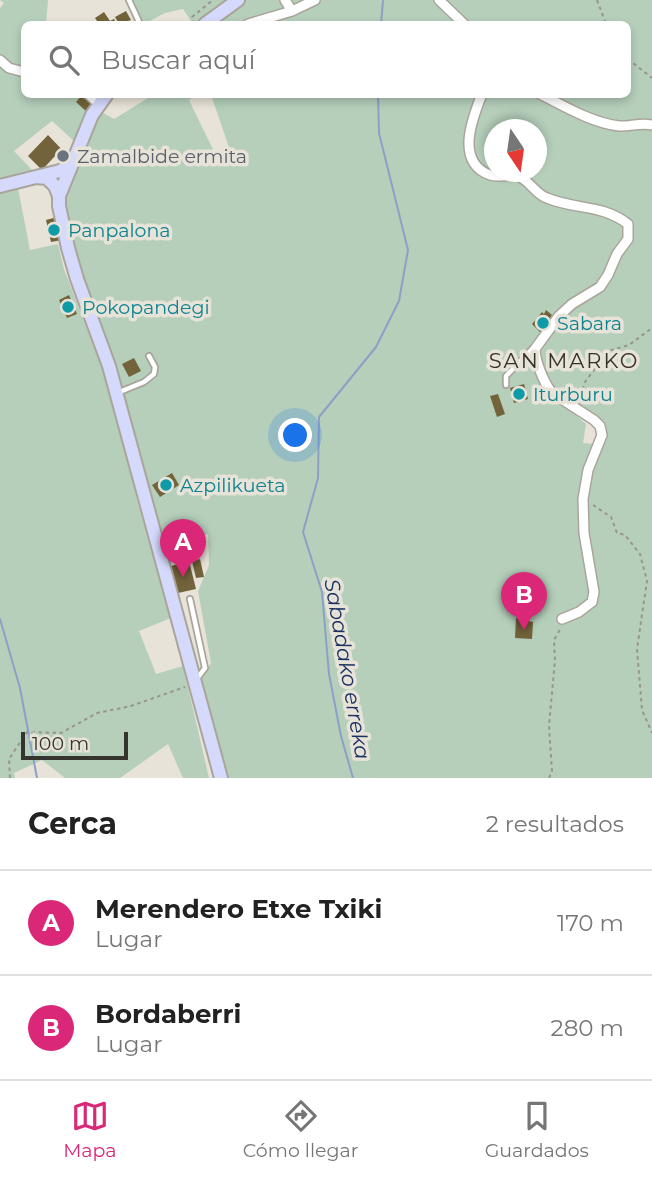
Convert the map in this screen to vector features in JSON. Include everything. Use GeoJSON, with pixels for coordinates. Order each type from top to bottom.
{"type":"FeatureCollection","features":[{"type":"Feature","properties":{"kind":"street"},"geometry":{"type":"LineString","coordinates":[[209,21],[238,0]]}},
{"type":"Feature","properties":{"kind":"street"},"geometry":{"type":"LineString","coordinates":[[285,0],[292,10]]}},
{"type":"Feature","properties":{"kind":"street"},"geometry":{"type":"LineString","coordinates":[[257,21],[315,0]]}},
{"type":"Feature","properties":{"kind":"street"},"geometry":{"type":"LineString","coordinates":[[439,0],[458,21]]}},
{"type":"Feature","properties":{"kind":"street"},"geometry":{"type":"LineString","coordinates":[[0,60],[9,68],[21,71]]}},
{"type":"Feature","properties":{"kind":"street"},"geometry":{"type":"LineString","coordinates":[[481,98],[467,150],[482,171],[493,176],[519,176],[544,197],[613,213],[628,224],[628,239],[600,287],[572,304],[537,344],[535,355],[552,393],[585,413],[600,426],[602,435],[589,470],[583,499],[584,533],[594,592],[592,603],[563,619]]}},
{"type":"Feature","properties":{"kind":"street"},"geometry":{"type":"LineString","coordinates":[[549,98],[594,119],[620,126],[641,123],[652,125]]}},
{"type":"Feature","properties":{"kind":"street"},"geometry":{"type":"LineString","coordinates":[[59,196],[92,115],[103,99]]}},
{"type":"Feature","properties":{"kind":"street"},"geometry":{"type":"LineString","coordinates":[[0,186],[42,178],[69,169]]}},
{"type":"Feature","properties":{"kind":"street"},"geometry":{"type":"LineString","coordinates":[[42,178],[55,186],[59,196],[61,217],[77,279],[116,393],[221,778]]}},
{"type":"Feature","properties":{"kind":"lane"},"geometry":{"type":"LineString","coordinates":[[129,0],[140,21]]}},
{"type":"Feature","properties":{"kind":"lane"},"geometry":{"type":"LineString","coordinates":[[506,384],[506,376],[537,344]]}},
{"type":"Feature","properties":{"kind":"lane"},"geometry":{"type":"LineString","coordinates":[[116,393],[144,382],[154,374],[155,367],[149,356]]}},
{"type":"Feature","properties":{"kind":"lane"},"geometry":{"type":"LineString","coordinates":[[190,599],[205,668],[196,681]]}},
{"type":"Feature","properties":{"kind":"path"},"geometry":{"type":"LineString","coordinates":[[193,21],[192,17],[213,0]]}},
{"type":"Feature","properties":{"kind":"path"},"geometry":{"type":"LineString","coordinates":[[597,0],[605,21]]}},
{"type":"Feature","properties":{"kind":"path"},"geometry":{"type":"LineString","coordinates":[[631,61],[652,78]]}},
{"type":"Feature","properties":{"kind":"path"},"geometry":{"type":"LineString","coordinates":[[585,413],[581,394],[596,365],[608,351],[629,345],[652,328]]}},
{"type":"Feature","properties":{"kind":"path"},"geometry":{"type":"LineString","coordinates":[[583,499],[611,517],[617,533],[625,535],[640,554],[647,581],[637,649],[642,710],[652,733]]}},
{"type":"Feature","properties":{"kind":"path"},"geometry":{"type":"LineString","coordinates":[[549,778],[552,771],[549,726],[555,660],[554,640],[563,619]]}},
{"type":"Feature","properties":{"kind":"path"},"geometry":{"type":"LineString","coordinates":[[10,778],[9,759],[27,732],[61,733],[97,713],[179,691],[196,681]]}},
{"type":"Feature","properties":{"kind":"green space"},"geometry":{"type":"Polygon","coordinates":[[[0,0],[48,0],[46,21],[21,21],[21,98],[86,98],[93,104],[74,141],[52,121],[14,151],[35,173],[0,179],[0,8],[4,3],[0,0]]]}},
{"type":"Feature","properties":{"kind":"green space"},"geometry":{"type":"Polygon","coordinates":[[[130,0],[229,0],[198,21],[191,21],[183,9],[165,13],[150,21],[142,21],[130,0]]]}},
{"type":"Feature","properties":{"kind":"green space"},"geometry":{"type":"Polygon","coordinates":[[[244,0],[652,0],[652,778],[220,778],[198,682],[211,663],[198,591],[209,565],[208,534],[160,547],[72,257],[62,200],[100,111],[114,119],[148,98],[192,98],[189,100],[220,164],[233,159],[212,98],[631,98],[631,21],[213,21],[244,0]],[[598,292],[562,308],[533,343],[532,351],[542,386],[586,424],[583,443],[605,445],[603,425],[550,389],[541,365],[539,346],[565,315],[598,292]]]}},
{"type":"Feature","properties":{"kind":"green space"},"geometry":{"type":"Polygon","coordinates":[[[18,188],[30,250],[58,244],[64,269],[109,386],[137,500],[171,618],[139,631],[156,674],[183,666],[209,778],[183,778],[168,744],[120,778],[65,778],[42,760],[14,773],[15,778],[0,778],[0,193],[18,188]]]}},
{"type":"Feature","properties":{"kind":"building"},"geometry":{"type":"Polygon","coordinates":[[[126,11],[131,20],[117,21],[115,17],[126,11]]]}},
{"type":"Feature","properties":{"kind":"building"},"geometry":{"type":"Polygon","coordinates":[[[104,12],[110,21],[97,21],[95,18],[104,12]]]}},
{"type":"Feature","properties":{"kind":"building"},"geometry":{"type":"Polygon","coordinates":[[[79,98],[86,98],[94,105],[87,112],[76,102],[79,98]]]}},
{"type":"Feature","properties":{"kind":"building"},"geometry":{"type":"Polygon","coordinates":[[[48,135],[70,158],[65,163],[56,155],[42,170],[28,156],[48,135]]]}},
{"type":"Feature","properties":{"kind":"building","name":"Panpalona"},"geometry":{"type":"Polygon","coordinates":[[[57,217],[62,240],[51,242],[46,220],[57,217]]]}},
{"type":"Feature","properties":{"kind":"building","name":"Pokopandegi"},"geometry":{"type":"Polygon","coordinates":[[[69,295],[77,314],[67,318],[59,300],[69,295]]]}},
{"type":"Feature","properties":{"kind":"building","name":"Sabara"},"geometry":{"type":"Polygon","coordinates":[[[546,310],[552,315],[550,318],[553,321],[543,335],[532,324],[546,310]]]}},
{"type":"Feature","properties":{"kind":"building"},"geometry":{"type":"Polygon","coordinates":[[[134,358],[141,371],[129,377],[122,364],[134,358]]]}},
{"type":"Feature","properties":{"kind":"building","name":"Iturburu"},"geometry":{"type":"Polygon","coordinates":[[[524,384],[528,399],[514,403],[510,388],[524,384]]]}},
{"type":"Feature","properties":{"kind":"building"},"geometry":{"type":"Polygon","coordinates":[[[498,394],[505,414],[497,417],[490,396],[498,394]]]}},
{"type":"Feature","properties":{"kind":"building","name":"Azpilikueta"},"geometry":{"type":"Polygon","coordinates":[[[172,473],[179,485],[160,497],[152,485],[172,473]]]}},
{"type":"Feature","properties":{"kind":"building"},"geometry":{"type":"Polygon","coordinates":[[[200,559],[204,577],[196,578],[192,561],[200,559]]]}},
{"type":"Feature","properties":{"kind":"building"},"geometry":{"type":"Polygon","coordinates":[[[189,561],[196,589],[178,593],[171,566],[189,561]]]}},
{"type":"Feature","properties":{"kind":"building"},"geometry":{"type":"Polygon","coordinates":[[[516,618],[533,622],[532,639],[515,638],[516,618]]]}},
{"type":"Feature","properties":{"kind":"waterway","name":"Sabadako erreka"},"geometry":{"type":"LineString","coordinates":[[381,21],[383,1]]}},
{"type":"Feature","properties":{"kind":"waterway","name":"Sabadako erreka"},"geometry":{"type":"LineString","coordinates":[[353,778],[341,736],[329,674],[322,592],[303,532],[318,478],[319,417],[376,347],[399,301],[408,250],[379,133],[378,98]]}},
{"type":"Feature","properties":{"kind":"waterway"},"geometry":{"type":"LineString","coordinates":[[0,619],[20,688],[37,778]]}},
{"type":"Feature","properties":{"kind":"place","name":"Zamalbide ermita"},"geometry":{"type":"Point","coordinates":[63,156]}},
{"type":"Feature","properties":{"kind":"place","name":"Panpalona"},"geometry":{"type":"Point","coordinates":[54,230]}},
{"type":"Feature","properties":{"kind":"place","name":"Pokopandegi"},"geometry":{"type":"Point","coordinates":[68,307]}},
{"type":"Feature","properties":{"kind":"place","name":"Sabara"},"geometry":{"type":"Point","coordinates":[543,323]}},
{"type":"Feature","properties":{"kind":"place","name":"Iturburu"},"geometry":{"type":"Point","coordinates":[519,394]}},
{"type":"Feature","properties":{"kind":"place","name":"Azpilikueta"},"geometry":{"type":"Point","coordinates":[166,485]}},
{"type":"Feature","properties":{"kind":"place","name":"Merendero Etxe Txiki"},"geometry":{"type":"Point","coordinates":[183,577]}},
{"type":"Feature","properties":{"kind":"place","name":"Bordaberri"},"geometry":{"type":"Point","coordinates":[524,630]}},
{"type":"Feature","properties":{"kind":"district","name":"SAN MARKO"},"geometry":{"type":"Point","coordinates":[564,361]}}]}
